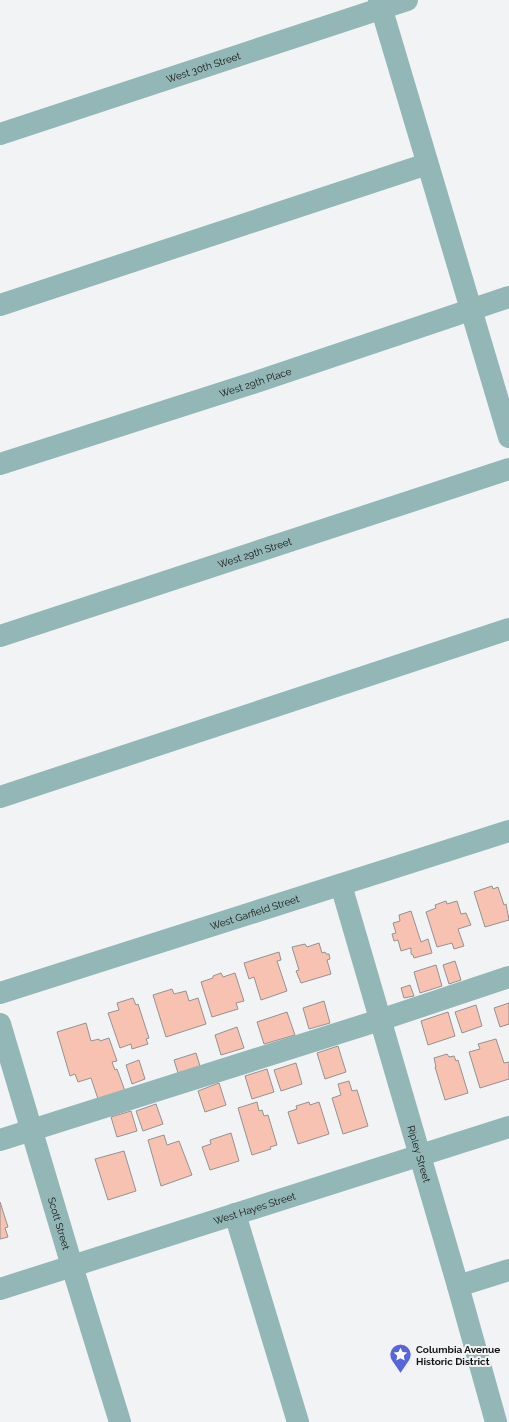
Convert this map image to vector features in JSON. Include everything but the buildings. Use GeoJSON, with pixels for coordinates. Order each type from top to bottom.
{"type":"FeatureCollection","features":[{"type":"Feature","properties":{"kind":"street","name":"West 30th Street"},"geometry":{"type":"LineString","coordinates":[[0,134],[380,4],[407,0]]}},
{"type":"Feature","properties":{"kind":"street"},"geometry":{"type":"LineString","coordinates":[[380,4],[509,437]]}},
{"type":"Feature","properties":{"kind":"street"},"geometry":{"type":"LineString","coordinates":[[0,305],[427,164]]}},
{"type":"Feature","properties":{"kind":"street","name":"West 29th Place"},"geometry":{"type":"LineString","coordinates":[[0,464],[509,298]]}},
{"type":"Feature","properties":{"kind":"street","name":"West 29th Street"},"geometry":{"type":"LineString","coordinates":[[0,636],[509,469]]}},
{"type":"Feature","properties":{"kind":"street"},"geometry":{"type":"LineString","coordinates":[[0,797],[509,629]]}},
{"type":"Feature","properties":{"kind":"street","name":"West Garfield Street"},"geometry":{"type":"LineString","coordinates":[[0,993],[509,831]]}},
{"type":"Feature","properties":{"kind":"street","name":"Ripley Street"},"geometry":{"type":"LineString","coordinates":[[341,885],[458,1286],[496,1422]]}},
{"type":"Feature","properties":{"kind":"street"},"geometry":{"type":"LineString","coordinates":[[0,1140],[380,1020],[509,977]]}},
{"type":"Feature","properties":{"kind":"street","name":"Scott Street"},"geometry":{"type":"LineString","coordinates":[[0,1024],[120,1422]]}},
{"type":"Feature","properties":{"kind":"street","name":"West Hayes Street"},"geometry":{"type":"LineString","coordinates":[[0,1289],[509,1126]]}},
{"type":"Feature","properties":{"kind":"street"},"geometry":{"type":"LineString","coordinates":[[235,1214],[298,1422]]}},
{"type":"Feature","properties":{"kind":"street"},"geometry":{"type":"LineString","coordinates":[[458,1286],[509,1270]]}},
{"type":"Feature","properties":{"kind":"place","name":"Columbia Avenue Historic District"},"geometry":{"type":"Point","coordinates":[401,1374]}}]}
